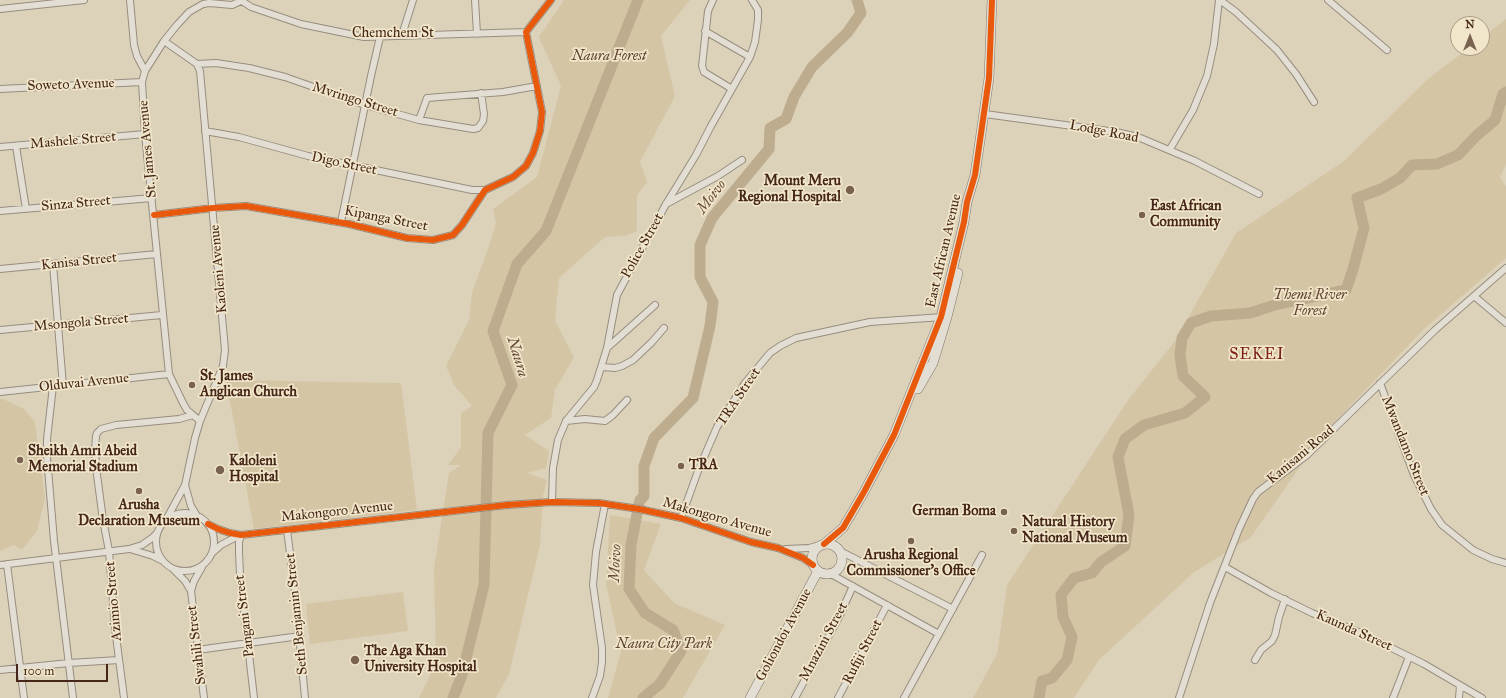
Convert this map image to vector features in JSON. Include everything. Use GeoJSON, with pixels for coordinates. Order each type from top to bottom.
{"type":"FeatureCollection","features":[{"type":"Feature","properties":{"kind":"street"},"geometry":{"type":"LineString","coordinates":[[0,9],[84,0]]}},
{"type":"Feature","properties":{"kind":"street"},"geometry":{"type":"LineString","coordinates":[[130,0],[134,45],[137,56],[145,71]]}},
{"type":"Feature","properties":{"kind":"street"},"geometry":{"type":"LineString","coordinates":[[402,35],[413,0]]}},
{"type":"Feature","properties":{"kind":"street"},"geometry":{"type":"LineString","coordinates":[[475,0],[477,34]]}},
{"type":"Feature","properties":{"kind":"street"},"geometry":{"type":"LineString","coordinates":[[485,190],[513,177],[526,166],[533,153],[540,131],[542,112],[526,32],[551,0]]}},
{"type":"Feature","properties":{"kind":"street"},"geometry":{"type":"LineString","coordinates":[[713,0],[708,11],[702,69],[732,89]]}},
{"type":"Feature","properties":{"kind":"street","name":"Police Street"},"geometry":{"type":"LineString","coordinates":[[552,502],[553,468],[558,440],[566,421],[594,386],[602,367],[607,348],[616,295],[750,57],[755,42],[758,20],[758,10],[752,0]]}},
{"type":"Feature","properties":{"kind":"street"},"geometry":{"type":"LineString","coordinates":[[828,573],[833,572],[840,565],[842,560],[839,550],[843,528],[864,492],[933,362],[969,224],[989,78],[992,0]]}},
{"type":"Feature","properties":{"kind":"street"},"geometry":{"type":"LineString","coordinates":[[1220,0],[1243,18],[1277,50],[1296,74],[1314,102]]}},
{"type":"Feature","properties":{"kind":"street"},"geometry":{"type":"LineString","coordinates":[[1170,149],[1193,110],[1207,76],[1214,44],[1220,0]]}},
{"type":"Feature","properties":{"kind":"street"},"geometry":{"type":"LineString","coordinates":[[1328,0],[1387,50]]}},
{"type":"Feature","properties":{"kind":"street","name":"St. James Avenue"},"geometry":{"type":"LineString","coordinates":[[200,420],[182,404],[169,374],[145,134],[142,82],[145,71],[164,41],[189,12],[198,6],[209,2],[232,4],[243,1]]}},
{"type":"Feature","properties":{"kind":"street","name":"Chemchem St"},"geometry":{"type":"LineString","coordinates":[[243,1],[251,7],[301,24],[357,36],[380,37],[402,35],[526,32]]}},
{"type":"Feature","properties":{"kind":"street"},"geometry":{"type":"LineString","coordinates":[[706,31],[750,57]]}},
{"type":"Feature","properties":{"kind":"street"},"geometry":{"type":"LineString","coordinates":[[341,222],[380,37]]}},
{"type":"Feature","properties":{"kind":"street"},"geometry":{"type":"LineString","coordinates":[[164,41],[197,64]]}},
{"type":"Feature","properties":{"kind":"street","name":"Mvringo Street"},"geometry":{"type":"LineString","coordinates":[[197,64],[216,63],[249,68],[285,77],[365,104],[419,120],[474,129],[478,128],[482,124],[484,114],[481,93]]}},
{"type":"Feature","properties":{"kind":"street","name":"Kaoleni Avenue"},"geometry":{"type":"LineString","coordinates":[[168,518],[185,486],[191,453],[200,420],[223,366],[225,350],[200,71],[197,64]]}},
{"type":"Feature","properties":{"kind":"street","name":"Soweto Avenue"},"geometry":{"type":"LineString","coordinates":[[0,89],[34,86],[142,82]]}},
{"type":"Feature","properties":{"kind":"street"},"geometry":{"type":"LineString","coordinates":[[419,120],[427,98],[503,92],[537,86]]}},
{"type":"Feature","properties":{"kind":"street","name":"Lodge Road"},"geometry":{"type":"LineString","coordinates":[[985,114],[1116,132],[1138,137],[1170,149],[1259,194]]}},
{"type":"Feature","properties":{"kind":"street","name":"Digo Street"},"geometry":{"type":"LineString","coordinates":[[205,131],[239,137],[308,156],[353,166],[472,190],[485,190]]}},
{"type":"Feature","properties":{"kind":"street","name":"Mashele Street"},"geometry":{"type":"LineString","coordinates":[[0,147],[145,134]]}},
{"type":"Feature","properties":{"kind":"street"},"geometry":{"type":"LineString","coordinates":[[16,146],[26,209]]}},
{"type":"Feature","properties":{"kind":"street"},"geometry":{"type":"LineString","coordinates":[[666,204],[718,176],[742,160]]}},
{"type":"Feature","properties":{"kind":"street","name":"Kipanga Street"},"geometry":{"type":"LineString","coordinates":[[154,215],[213,208],[246,206],[341,222],[407,238],[433,240],[453,235],[462,225],[485,190]]}},
{"type":"Feature","properties":{"kind":"street","name":"Sinza Street"},"geometry":{"type":"LineString","coordinates":[[0,211],[152,198]]}},
{"type":"Feature","properties":{"kind":"street","name":"Kanisa Street"},"geometry":{"type":"LineString","coordinates":[[0,269],[157,254]]}},
{"type":"Feature","properties":{"kind":"street"},"geometry":{"type":"LineString","coordinates":[[52,264],[63,386]]}},
{"type":"Feature","properties":{"kind":"street","name":"Kanisani Road"},"geometry":{"type":"LineString","coordinates":[[1179,698],[1210,603],[1239,529],[1253,499],[1258,492],[1307,455],[1435,330],[1506,268]]}},
{"type":"Feature","properties":{"kind":"street"},"geometry":{"type":"LineString","coordinates":[[1474,296],[1506,323]]}},
{"type":"Feature","properties":{"kind":"street"},"geometry":{"type":"LineString","coordinates":[[607,348],[655,305]]}},
{"type":"Feature","properties":{"kind":"street","name":"Msongola Street"},"geometry":{"type":"LineString","coordinates":[[0,330],[162,315]]}},
{"type":"Feature","properties":{"kind":"street","name":"TRA Street"},"geometry":{"type":"LineString","coordinates":[[681,518],[717,427],[745,383],[770,354],[780,346],[796,338],[870,322],[944,317]]}},
{"type":"Feature","properties":{"kind":"street"},"geometry":{"type":"LineString","coordinates":[[602,367],[615,368],[632,360],[652,342],[664,328]]}},
{"type":"Feature","properties":{"kind":"street","name":"Olduvai Avenue"},"geometry":{"type":"LineString","coordinates":[[0,392],[169,374]]}},
{"type":"Feature","properties":{"kind":"street","name":"Mwandamo Street"},"geometry":{"type":"LineString","coordinates":[[1380,383],[1414,475],[1431,509],[1442,525],[1473,550],[1506,564]]}},
{"type":"Feature","properties":{"kind":"street"},"geometry":{"type":"LineString","coordinates":[[52,386],[47,439],[48,457],[56,558],[73,698]]}},
{"type":"Feature","properties":{"kind":"street"},"geometry":{"type":"LineString","coordinates":[[566,421],[585,419],[605,421],[627,400]]}},
{"type":"Feature","properties":{"kind":"street","name":"Azimio Street"},"geometry":{"type":"LineString","coordinates":[[124,698],[111,584],[109,551],[97,475],[95,451],[97,433],[102,429],[116,425],[179,419],[193,415]]}},
{"type":"Feature","properties":{"kind":"street","name":"Kaoleni Avenue"},"geometry":{"type":"LineString","coordinates":[[185,486],[191,506],[197,516]]}},
{"type":"Feature","properties":{"kind":"street","name":"Makongoro Avenue"},"geometry":{"type":"LineString","coordinates":[[208,524],[218,530],[241,535],[506,505],[552,502],[605,504],[639,509],[681,518],[750,542],[778,548]]}},
{"type":"Feature","properties":{"kind":"street"},"geometry":{"type":"LineString","coordinates":[[592,698],[600,676],[602,662],[602,648],[593,586],[596,552],[605,504]]}},
{"type":"Feature","properties":{"kind":"street"},"geometry":{"type":"LineString","coordinates":[[0,565],[129,549],[142,545],[152,538],[168,518],[179,514],[188,513],[197,516],[208,524],[212,530],[214,546],[212,553]]}},
{"type":"Feature","properties":{"kind":"street"},"geometry":{"type":"LineString","coordinates":[[816,568],[812,561],[813,552],[843,528]]}},
{"type":"Feature","properties":{"kind":"street","name":"Seth Benjamin Street"},"geometry":{"type":"LineString","coordinates":[[287,530],[306,698]]}},
{"type":"Feature","properties":{"kind":"street"},"geometry":{"type":"LineString","coordinates":[[158,532],[156,547],[163,561]]}},
{"type":"Feature","properties":{"kind":"street"},"geometry":{"type":"LineString","coordinates":[[129,549],[153,556],[178,570],[187,571],[196,569],[204,564],[212,553],[221,545],[241,535]]}},
{"type":"Feature","properties":{"kind":"street","name":"Pangani Street"},"geometry":{"type":"LineString","coordinates":[[241,535],[239,547],[240,574],[254,698]]}},
{"type":"Feature","properties":{"kind":"street"},"geometry":{"type":"LineString","coordinates":[[778,548],[795,549],[832,544],[839,550],[953,609]]}},
{"type":"Feature","properties":{"kind":"street"},"geometry":{"type":"LineString","coordinates":[[778,548],[803,558],[816,568],[853,586],[939,634]]}},
{"type":"Feature","properties":{"kind":"street"},"geometry":{"type":"LineString","coordinates":[[904,698],[982,555]]}},
{"type":"Feature","properties":{"kind":"street"},"geometry":{"type":"LineString","coordinates":[[7,564],[24,698]]}},
{"type":"Feature","properties":{"kind":"street","name":"Swahili Street"},"geometry":{"type":"LineString","coordinates":[[204,564],[194,581],[191,591],[204,698]]}},
{"type":"Feature","properties":{"kind":"street","name":"Swahili Street"},"geometry":{"type":"LineString","coordinates":[[169,566],[182,577],[191,591]]}},
{"type":"Feature","properties":{"kind":"street","name":"Goliondoi Avenue"},"geometry":{"type":"LineString","coordinates":[[750,698],[816,568]]}},
{"type":"Feature","properties":{"kind":"street","name":"Kaunda Street"},"geometry":{"type":"LineString","coordinates":[[1225,568],[1312,613],[1363,634],[1409,657],[1482,698]]}},
{"type":"Feature","properties":{"kind":"street","name":"Mnazini Street"},"geometry":{"type":"LineString","coordinates":[[795,698],[839,617],[853,586]]}},
{"type":"Feature","properties":{"kind":"street"},"geometry":{"type":"LineString","coordinates":[[1255,660],[1261,650],[1272,641],[1275,635],[1285,599]]}},
{"type":"Feature","properties":{"kind":"street","name":"Rufiji Street"},"geometry":{"type":"LineString","coordinates":[[838,698],[887,605]]}},
{"type":"Feature","properties":{"kind":"street"},"geometry":{"type":"LineString","coordinates":[[197,650],[300,636]]}},
{"type":"Feature","properties":{"kind":"street"},"geometry":{"type":"LineString","coordinates":[[1393,698],[1409,657]]}},
{"type":"Feature","properties":{"kind":"street"},"geometry":{"type":"LineString","coordinates":[[0,670],[119,660]]}},
{"type":"Feature","properties":{"kind":"street"},"geometry":{"type":"LineString","coordinates":[[1459,698],[1460,686]]}},
{"type":"Feature","properties":{"kind":"green space","name":"Naura Forest"},"geometry":{"type":"Polygon","coordinates":[[[564,0],[690,0],[661,36],[675,96],[640,162],[647,182],[637,195],[637,231],[625,236],[605,237],[559,278],[555,321],[574,357],[555,390],[551,418],[525,435],[549,451],[546,468],[527,473],[547,480],[543,495],[540,545],[509,674],[496,698],[419,698],[436,663],[434,569],[449,473],[461,465],[448,465],[461,447],[461,413],[472,406],[454,385],[446,366],[469,320],[472,293],[496,223],[493,209],[537,177],[561,86],[539,37],[564,0]]]}},
{"type":"Feature","properties":{"kind":"green space","name":"Themi River Forest"},"geometry":{"type":"Polygon","coordinates":[[[1506,19],[1506,164],[1500,177],[1506,187],[1506,258],[1425,328],[1322,435],[1251,537],[1193,573],[1099,660],[1074,698],[973,698],[997,654],[1007,585],[1128,400],[1175,341],[1236,233],[1344,161],[1429,78],[1458,56],[1490,56],[1490,32],[1506,19]]]}},
{"type":"Feature","properties":{"kind":"green space"},"geometry":{"type":"Polygon","coordinates":[[[226,380],[401,383],[417,510],[254,529],[226,380]]]}},
{"type":"Feature","properties":{"kind":"green space","name":"Sheikh Amri Abeid Memorial Stadium"},"geometry":{"type":"Polygon","coordinates":[[[0,399],[24,409],[35,422],[45,498],[37,531],[22,550],[14,545],[0,551],[0,399]]]}},
{"type":"Feature","properties":{"kind":"green space","name":"Naura City Park"},"geometry":{"type":"Polygon","coordinates":[[[610,515],[661,524],[644,570],[674,603],[725,625],[683,698],[608,698],[621,652],[606,584],[610,515]]]}},
{"type":"Feature","properties":{"kind":"green space"},"geometry":{"type":"Polygon","coordinates":[[[403,592],[408,631],[310,644],[306,604],[403,592]]]}},
{"type":"Feature","properties":{"kind":"waterway","name":"Naura"},"geometry":{"type":"LineString","coordinates":[[453,698],[462,675],[484,585],[488,433],[512,385],[493,331],[517,264],[546,231],[638,0]]}},
{"type":"Feature","properties":{"kind":"waterway","name":"Moivo"},"geometry":{"type":"LineString","coordinates":[[639,504],[640,500],[644,496],[644,466],[654,438],[693,398],[710,326],[713,302],[700,277],[700,245],[712,218],[769,149],[770,128],[786,119],[794,97],[812,67],[847,33],[861,13],[857,0]]}},
{"type":"Feature","properties":{"kind":"waterway"},"geometry":{"type":"LineString","coordinates":[[1039,698],[1042,681],[1052,678],[1067,660],[1072,637],[1063,617],[1061,595],[1074,578],[1092,573],[1101,562],[1125,546],[1129,515],[1118,457],[1125,439],[1144,425],[1185,413],[1205,397],[1183,376],[1180,355],[1182,338],[1191,323],[1211,316],[1250,313],[1278,304],[1346,290],[1364,228],[1357,198],[1381,189],[1400,178],[1412,165],[1437,164],[1458,155],[1476,136],[1495,120],[1503,94],[1506,92]]}},
{"type":"Feature","properties":{"kind":"waterway","name":"Moivo"},"geometry":{"type":"LineString","coordinates":[[637,514],[631,545],[629,589],[645,613],[673,630],[681,651],[660,684],[643,698]]}},
{"type":"Feature","properties":{"kind":"cycle path"},"geometry":{"type":"LineString","coordinates":[[154,215],[213,208],[246,206],[349,224],[407,238],[433,240],[453,235],[462,225],[485,190],[513,177],[526,166],[533,153],[540,131],[542,112],[526,32],[551,0]]}},
{"type":"Feature","properties":{"kind":"cycle path","name":"East African Avenue"},"geometry":{"type":"LineString","coordinates":[[824,544],[843,528],[894,435],[941,317],[964,222],[967,202],[975,175],[989,78],[992,0]]}},
{"type":"Feature","properties":{"kind":"cycle path"},"geometry":{"type":"LineString","coordinates":[[208,524],[218,529],[241,535],[507,505],[552,502],[599,503],[639,509],[681,518],[751,542],[778,548],[803,558],[813,565]]}},
{"type":"Feature","properties":{"kind":"place","name":"Mount Meru Regional Hospital"},"geometry":{"type":"Point","coordinates":[850,190]}},
{"type":"Feature","properties":{"kind":"place","name":"East African Community"},"geometry":{"type":"Point","coordinates":[1142,215]}},
{"type":"Feature","properties":{"kind":"place","name":"St. James Anglican Church"},"geometry":{"type":"Point","coordinates":[192,385]}},
{"type":"Feature","properties":{"kind":"place","name":"Sheikh Amri Abeid Memorial Stadium"},"geometry":{"type":"Point","coordinates":[20,460]}},
{"type":"Feature","properties":{"kind":"place","name":"TRA"},"geometry":{"type":"Point","coordinates":[681,466]}},
{"type":"Feature","properties":{"kind":"place","name":"Kaloleni Hospital"},"geometry":{"type":"Point","coordinates":[220,470]}},
{"type":"Feature","properties":{"kind":"place","name":"Arusha Declaration Museum"},"geometry":{"type":"Point","coordinates":[139,491]}},
{"type":"Feature","properties":{"kind":"place","name":"German Boma"},"geometry":{"type":"Point","coordinates":[1004,512]}},
{"type":"Feature","properties":{"kind":"place","name":"Natural History National Museum"},"geometry":{"type":"Point","coordinates":[1014,531]}},
{"type":"Feature","properties":{"kind":"place","name":"Arusha Regional Commissioner's Office"},"geometry":{"type":"Point","coordinates":[911,541]}},
{"type":"Feature","properties":{"kind":"place","name":"The Aga Khan University Hospital"},"geometry":{"type":"Point","coordinates":[355,660]}},
{"type":"Feature","properties":{"kind":"district","name":"SEKEI"},"geometry":{"type":"Point","coordinates":[1257,355]}}]}
